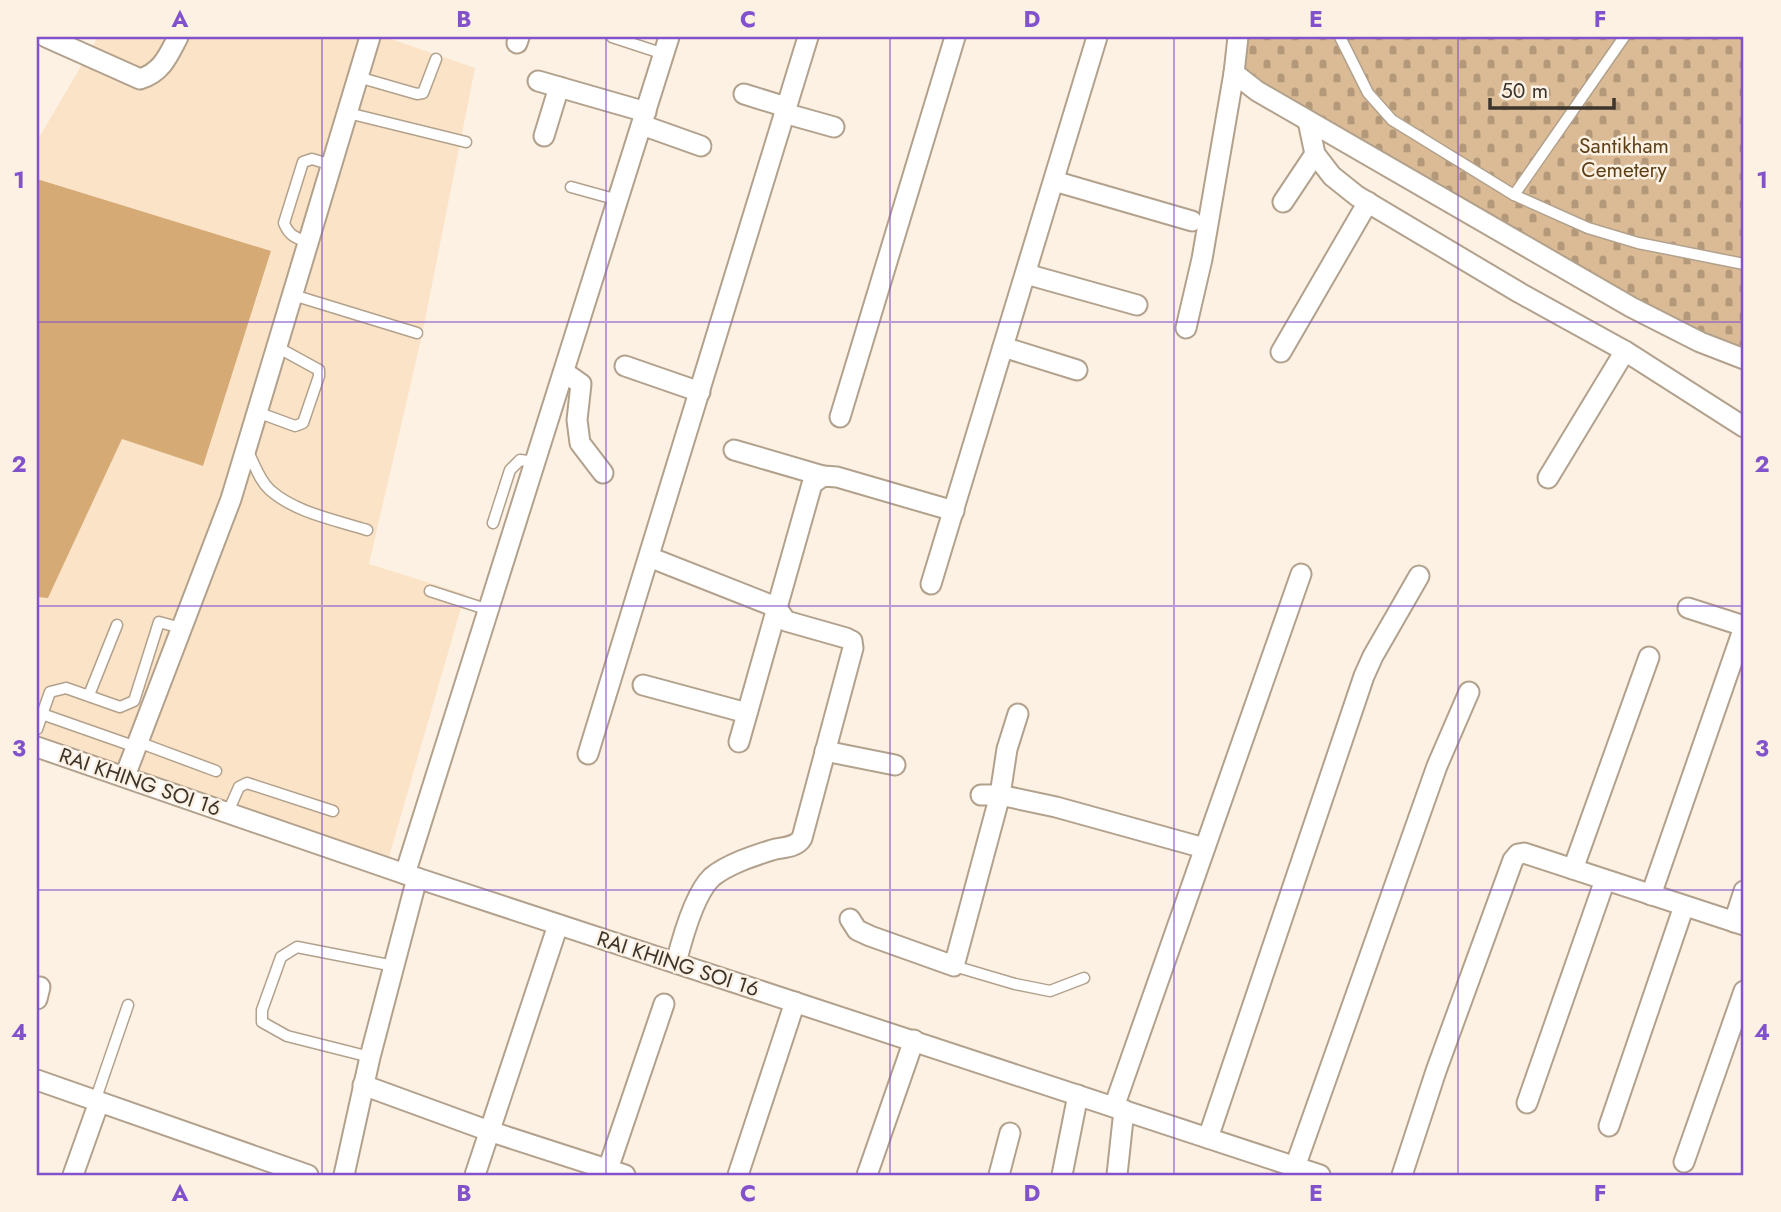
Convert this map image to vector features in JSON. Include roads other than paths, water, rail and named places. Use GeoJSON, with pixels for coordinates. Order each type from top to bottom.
{"type":"FeatureCollection","features":[{"type":"Feature","properties":{"kind":"street"},"geometry":{"type":"LineString","coordinates":[[46,37],[140,79],[154,75],[178,37]]}},
{"type":"Feature","properties":{"kind":"street"},"geometry":{"type":"LineString","coordinates":[[125,776],[231,499],[370,37]]}},
{"type":"Feature","properties":{"kind":"street"},"geometry":{"type":"LineString","coordinates":[[588,754],[808,37]]}},
{"type":"Feature","properties":{"kind":"street"},"geometry":{"type":"LineString","coordinates":[[840,417],[955,37]]}},
{"type":"Feature","properties":{"kind":"street"},"geometry":{"type":"LineString","coordinates":[[931,584],[1097,37]]}},
{"type":"Feature","properties":{"kind":"street"},"geometry":{"type":"LineString","coordinates":[[1186,328],[1202,260],[1238,37]]}},
{"type":"Feature","properties":{"kind":"street"},"geometry":{"type":"LineString","coordinates":[[344,1175],[363,1086],[394,966],[411,876],[489,610],[666,45]]}},
{"type":"Feature","properties":{"kind":"street"},"geometry":{"type":"LineString","coordinates":[[1234,73],[1257,91],[1631,307],[1700,342],[1744,359]]}},
{"type":"Feature","properties":{"kind":"street"},"geometry":{"type":"LineString","coordinates":[[538,81],[644,119],[701,146]]}},
{"type":"Feature","properties":{"kind":"street"},"geometry":{"type":"LineString","coordinates":[[544,136],[559,87]]}},
{"type":"Feature","properties":{"kind":"street"},"geometry":{"type":"LineString","coordinates":[[744,94],[834,127]]}},
{"type":"Feature","properties":{"kind":"street"},"geometry":{"type":"LineString","coordinates":[[1308,121],[1315,154],[1332,176],[1368,202],[1520,293],[1625,351],[1744,427]]}},
{"type":"Feature","properties":{"kind":"street"},"geometry":{"type":"LineString","coordinates":[[1283,202],[1315,154]]}},
{"type":"Feature","properties":{"kind":"street"},"geometry":{"type":"LineString","coordinates":[[1054,181],[1192,221]]}},
{"type":"Feature","properties":{"kind":"street"},"geometry":{"type":"LineString","coordinates":[[1281,352],[1368,202]]}},
{"type":"Feature","properties":{"kind":"street"},"geometry":{"type":"LineString","coordinates":[[1026,274],[1137,305]]}},
{"type":"Feature","properties":{"kind":"street"},"geometry":{"type":"LineString","coordinates":[[1003,347],[1077,370]]}},
{"type":"Feature","properties":{"kind":"street"},"geometry":{"type":"LineString","coordinates":[[1548,478],[1625,351]]}},
{"type":"Feature","properties":{"kind":"street"},"geometry":{"type":"LineString","coordinates":[[625,366],[700,392]]}},
{"type":"Feature","properties":{"kind":"street"},"geometry":{"type":"LineString","coordinates":[[564,372],[581,384],[577,420],[580,443],[603,473]]}},
{"type":"Feature","properties":{"kind":"street"},"geometry":{"type":"LineString","coordinates":[[734,450],[822,477],[837,477],[954,511]]}},
{"type":"Feature","properties":{"kind":"street"},"geometry":{"type":"LineString","coordinates":[[739,742],[812,484],[822,477]]}},
{"type":"Feature","properties":{"kind":"street"},"geometry":{"type":"LineString","coordinates":[[649,557],[776,607],[786,621],[852,641],[853,648],[799,843],[739,862],[710,879],[687,923],[676,963]]}},
{"type":"Feature","properties":{"kind":"street"},"geometry":{"type":"LineString","coordinates":[[1117,1175],[1119,1108],[1203,848],[1301,574]]}},
{"type":"Feature","properties":{"kind":"street"},"geometry":{"type":"LineString","coordinates":[[1208,1138],[1364,676],[1419,576]]}},
{"type":"Feature","properties":{"kind":"street"},"geometry":{"type":"LineString","coordinates":[[1651,895],[1744,627],[1688,608]]}},
{"type":"Feature","properties":{"kind":"street"},"geometry":{"type":"LineString","coordinates":[[1573,869],[1649,657]]}},
{"type":"Feature","properties":{"kind":"street"},"geometry":{"type":"LineString","coordinates":[[643,685],[747,713]]}},
{"type":"Feature","properties":{"kind":"street"},"geometry":{"type":"LineString","coordinates":[[1295,1167],[1437,766],[1469,692]]}},
{"type":"Feature","properties":{"kind":"street"},"geometry":{"type":"LineString","coordinates":[[850,919],[858,930],[870,936],[954,966],[990,795],[1018,714]]}},
{"type":"Feature","properties":{"kind":"street","name":"RAI KHING SOI 16"},"geometry":{"type":"LineString","coordinates":[[37,747],[411,876],[1320,1175]]}},
{"type":"Feature","properties":{"kind":"street"},"geometry":{"type":"LineString","coordinates":[[825,751],[895,765]]}},
{"type":"Feature","properties":{"kind":"street"},"geometry":{"type":"LineString","coordinates":[[990,795],[1056,807],[1203,848]]}},
{"type":"Feature","properties":{"kind":"street"},"geometry":{"type":"LineString","coordinates":[[1402,1175],[1436,1071],[1513,860],[1518,855],[1524,853],[1739,924],[1744,891]]}},
{"type":"Feature","properties":{"kind":"street"},"geometry":{"type":"LineString","coordinates":[[1527,1103],[1605,880]]}},
{"type":"Feature","properties":{"kind":"street"},"geometry":{"type":"LineString","coordinates":[[1609,1126],[1684,906]]}},
{"type":"Feature","properties":{"kind":"street"},"geometry":{"type":"LineString","coordinates":[[475,1175],[558,925]]}},
{"type":"Feature","properties":{"kind":"street"},"geometry":{"type":"LineString","coordinates":[[1684,1163],[1744,991]]}},
{"type":"Feature","properties":{"kind":"street"},"geometry":{"type":"LineString","coordinates":[[738,1175],[795,1002]]}},
{"type":"Feature","properties":{"kind":"street"},"geometry":{"type":"LineString","coordinates":[[363,1086],[613,1173],[664,1004]]}},
{"type":"Feature","properties":{"kind":"street"},"geometry":{"type":"LineString","coordinates":[[867,1175],[914,1040]]}},
{"type":"Feature","properties":{"kind":"street"},"geometry":{"type":"LineString","coordinates":[[37,1080],[308,1175]]}},
{"type":"Feature","properties":{"kind":"street"},"geometry":{"type":"LineString","coordinates":[[1062,1175],[1078,1095]]}},
{"type":"Feature","properties":{"kind":"street"},"geometry":{"type":"LineString","coordinates":[[73,1175],[97,1101]]}},
{"type":"Feature","properties":{"kind":"street"},"geometry":{"type":"LineString","coordinates":[[999,1175],[1010,1133]]}},
{"type":"Feature","properties":{"kind":"lane"},"geometry":{"type":"LineString","coordinates":[[612,37],[666,45]]}},
{"type":"Feature","properties":{"kind":"lane"},"geometry":{"type":"LineString","coordinates":[[1340,37],[1368,93],[1392,120],[1514,195],[1588,228],[1638,243],[1744,264]]}},
{"type":"Feature","properties":{"kind":"lane"},"geometry":{"type":"LineString","coordinates":[[1514,195],[1624,37]]}},
{"type":"Feature","properties":{"kind":"lane"},"geometry":{"type":"LineString","coordinates":[[358,77],[417,94],[422,93],[436,59]]}},
{"type":"Feature","properties":{"kind":"lane"},"geometry":{"type":"LineString","coordinates":[[348,113],[466,142]]}},
{"type":"Feature","properties":{"kind":"lane"},"geometry":{"type":"LineString","coordinates":[[309,242],[293,237],[287,232],[284,223],[303,162],[312,159],[332,165]]}},
{"type":"Feature","properties":{"kind":"lane"},"geometry":{"type":"LineString","coordinates":[[571,187],[618,200]]}},
{"type":"Feature","properties":{"kind":"lane"},"geometry":{"type":"LineString","coordinates":[[293,295],[416,333]]}},
{"type":"Feature","properties":{"kind":"lane"},"geometry":{"type":"LineString","coordinates":[[257,412],[300,426],[319,376],[319,370],[313,365],[277,346]]}},
{"type":"Feature","properties":{"kind":"lane"},"geometry":{"type":"LineString","coordinates":[[246,449],[261,480],[271,491],[299,507],[367,530]]}},
{"type":"Feature","properties":{"kind":"lane"},"geometry":{"type":"LineString","coordinates":[[493,523],[510,470],[520,460],[536,462]]}},
{"type":"Feature","properties":{"kind":"lane"},"geometry":{"type":"LineString","coordinates":[[430,591],[489,610]]}},
{"type":"Feature","properties":{"kind":"lane"},"geometry":{"type":"LineString","coordinates":[[37,729],[50,692],[66,688],[120,707],[134,701],[159,622],[181,628]]}},
{"type":"Feature","properties":{"kind":"lane"},"geometry":{"type":"LineString","coordinates":[[89,695],[117,625]]}},
{"type":"Feature","properties":{"kind":"lane"},"geometry":{"type":"LineString","coordinates":[[42,714],[216,771]]}},
{"type":"Feature","properties":{"kind":"lane"},"geometry":{"type":"LineString","coordinates":[[228,812],[239,787],[247,783],[333,811]]}},
{"type":"Feature","properties":{"kind":"lane"},"geometry":{"type":"LineString","coordinates":[[370,1057],[287,1036],[262,1022],[262,1010],[281,957],[297,947],[394,966]]}},
{"type":"Feature","properties":{"kind":"lane"},"geometry":{"type":"LineString","coordinates":[[954,966],[1050,991],[1084,978]]}},
{"type":"Feature","properties":{"kind":"lane"},"geometry":{"type":"LineString","coordinates":[[97,1101],[128,1005]]}},
{"type":"Feature","properties":{"kind":"park label","name":"Santikham Cemetery"},"geometry":{"type":"Point","coordinates":[1624,158]}}]}
